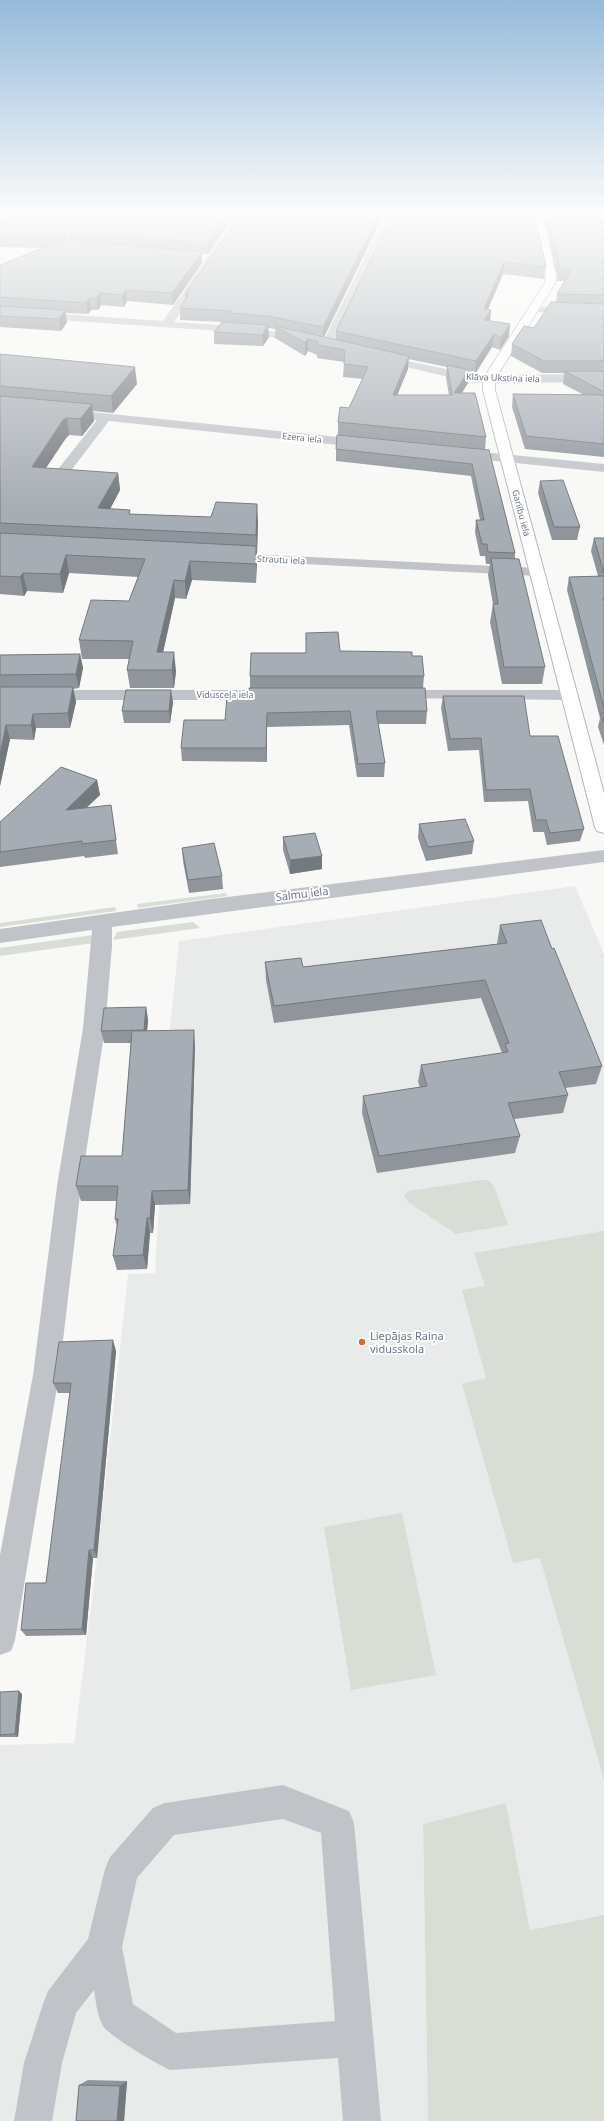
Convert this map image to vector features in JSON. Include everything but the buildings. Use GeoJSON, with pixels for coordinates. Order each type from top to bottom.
{"type":"FeatureCollection","features":[{"type":"Feature","properties":{"kind":"highway"},"geometry":{"type":"LineString","coordinates":[[489,379],[533,311]]}},
{"type":"Feature","properties":{"kind":"highway","name":"Ganību iela"},"geometry":{"type":"LineString","coordinates":[[489,379],[489,390],[506,458],[571,695],[604,827]]}},
{"type":"Feature","properties":{"kind":"street"},"geometry":{"type":"LineString","coordinates":[[166,325],[174,311]]}},
{"type":"Feature","properties":{"kind":"street"},"geometry":{"type":"LineString","coordinates":[[327,346],[344,311]]}},
{"type":"Feature","properties":{"kind":"street"},"geometry":{"type":"LineString","coordinates":[[0,313],[267,332],[342,349]]}},
{"type":"Feature","properties":{"kind":"street","name":"Klāva Ukstiņa iela"},"geometry":{"type":"LineString","coordinates":[[372,356],[454,375],[489,379],[604,378]]}},
{"type":"Feature","properties":{"kind":"street","name":"Ezera iela"},"geometry":{"type":"LineString","coordinates":[[52,412],[379,445]]}},
{"type":"Feature","properties":{"kind":"street"},"geometry":{"type":"LineString","coordinates":[[58,478],[105,418]]}},
{"type":"Feature","properties":{"kind":"street"},"geometry":{"type":"LineString","coordinates":[[449,452],[604,468]]}},
{"type":"Feature","properties":{"kind":"street","name":"Strautu iela"},"geometry":{"type":"LineString","coordinates":[[215,556],[538,572]]}},
{"type":"Feature","properties":{"kind":"street","name":"Vidusceļa iela"},"geometry":{"type":"LineString","coordinates":[[0,695],[293,695]]}},
{"type":"Feature","properties":{"kind":"street"},"geometry":{"type":"LineString","coordinates":[[380,695],[571,695]]}},
{"type":"Feature","properties":{"kind":"street","name":"Salmu iela"},"geometry":{"type":"LineString","coordinates":[[0,936],[102,921],[604,856]]}},
{"type":"Feature","properties":{"kind":"street"},"geometry":{"type":"LineString","coordinates":[[0,1640],[46,1375],[69,1186],[94,1028],[102,946],[102,921]]}},
{"type":"Feature","properties":{"kind":"street"},"geometry":{"type":"LineString","coordinates":[[355,2038],[172,2052],[117,2015],[104,1947],[122,1869],[165,1820],[283,1802],[337,1823],[362,2121]]}},
{"type":"Feature","properties":{"kind":"street"},"geometry":{"type":"LineString","coordinates":[[34,2121],[43,2064],[61,2004],[104,1947]]}},
{"type":"Feature","properties":{"kind":"shaded area","name":"Liepājas Raiņa vidusskola"},"geometry":{"type":"Polygon","coordinates":[[[575,886],[604,954],[604,1915],[530,1930],[506,1803],[423,1824],[428,2121],[0,2121],[0,1745],[74,1743],[97,1558],[128,1274],[155,1273],[159,1205],[190,1204],[168,1047],[179,941],[575,886]]]}},
{"type":"Feature","properties":{"kind":"shaded area"},"geometry":{"type":"Polygon","coordinates":[[[226,893],[227,896],[138,908],[137,904],[226,893]]]}},
{"type":"Feature","properties":{"kind":"shaded area"},"geometry":{"type":"Polygon","coordinates":[[[115,907],[116,911],[0,927],[0,923],[115,907]]]}},
{"type":"Feature","properties":{"kind":"shaded area"},"geometry":{"type":"Polygon","coordinates":[[[193,922],[200,928],[113,940],[117,932],[193,922]]]}},
{"type":"Feature","properties":{"kind":"shaded area"},"geometry":{"type":"Polygon","coordinates":[[[93,935],[94,943],[0,956],[0,948],[93,935]]]}},
{"type":"Feature","properties":{"kind":"shaded area"},"geometry":{"type":"Polygon","coordinates":[[[488,1180],[494,1186],[508,1225],[456,1234],[408,1202],[404,1196],[408,1191],[488,1180]]]}},
{"type":"Feature","properties":{"kind":"shaded area"},"geometry":{"type":"Polygon","coordinates":[[[604,1231],[604,1780],[540,1558],[513,1563],[462,1384],[486,1378],[462,1290],[485,1286],[474,1253],[604,1231]]]}},
{"type":"Feature","properties":{"kind":"shaded area"},"geometry":{"type":"Polygon","coordinates":[[[402,1513],[436,1675],[351,1690],[324,1527],[402,1513]]]}},
{"type":"Feature","properties":{"kind":"shaded area"},"geometry":{"type":"Polygon","coordinates":[[[506,1803],[530,1930],[604,1915],[604,2121],[428,2121],[423,1824],[506,1803]]]}},
{"type":"Feature","properties":{"kind":"place","name":"Liepājas Raiņa vidusskola"},"geometry":{"type":"Point","coordinates":[362,1342]}}]}
